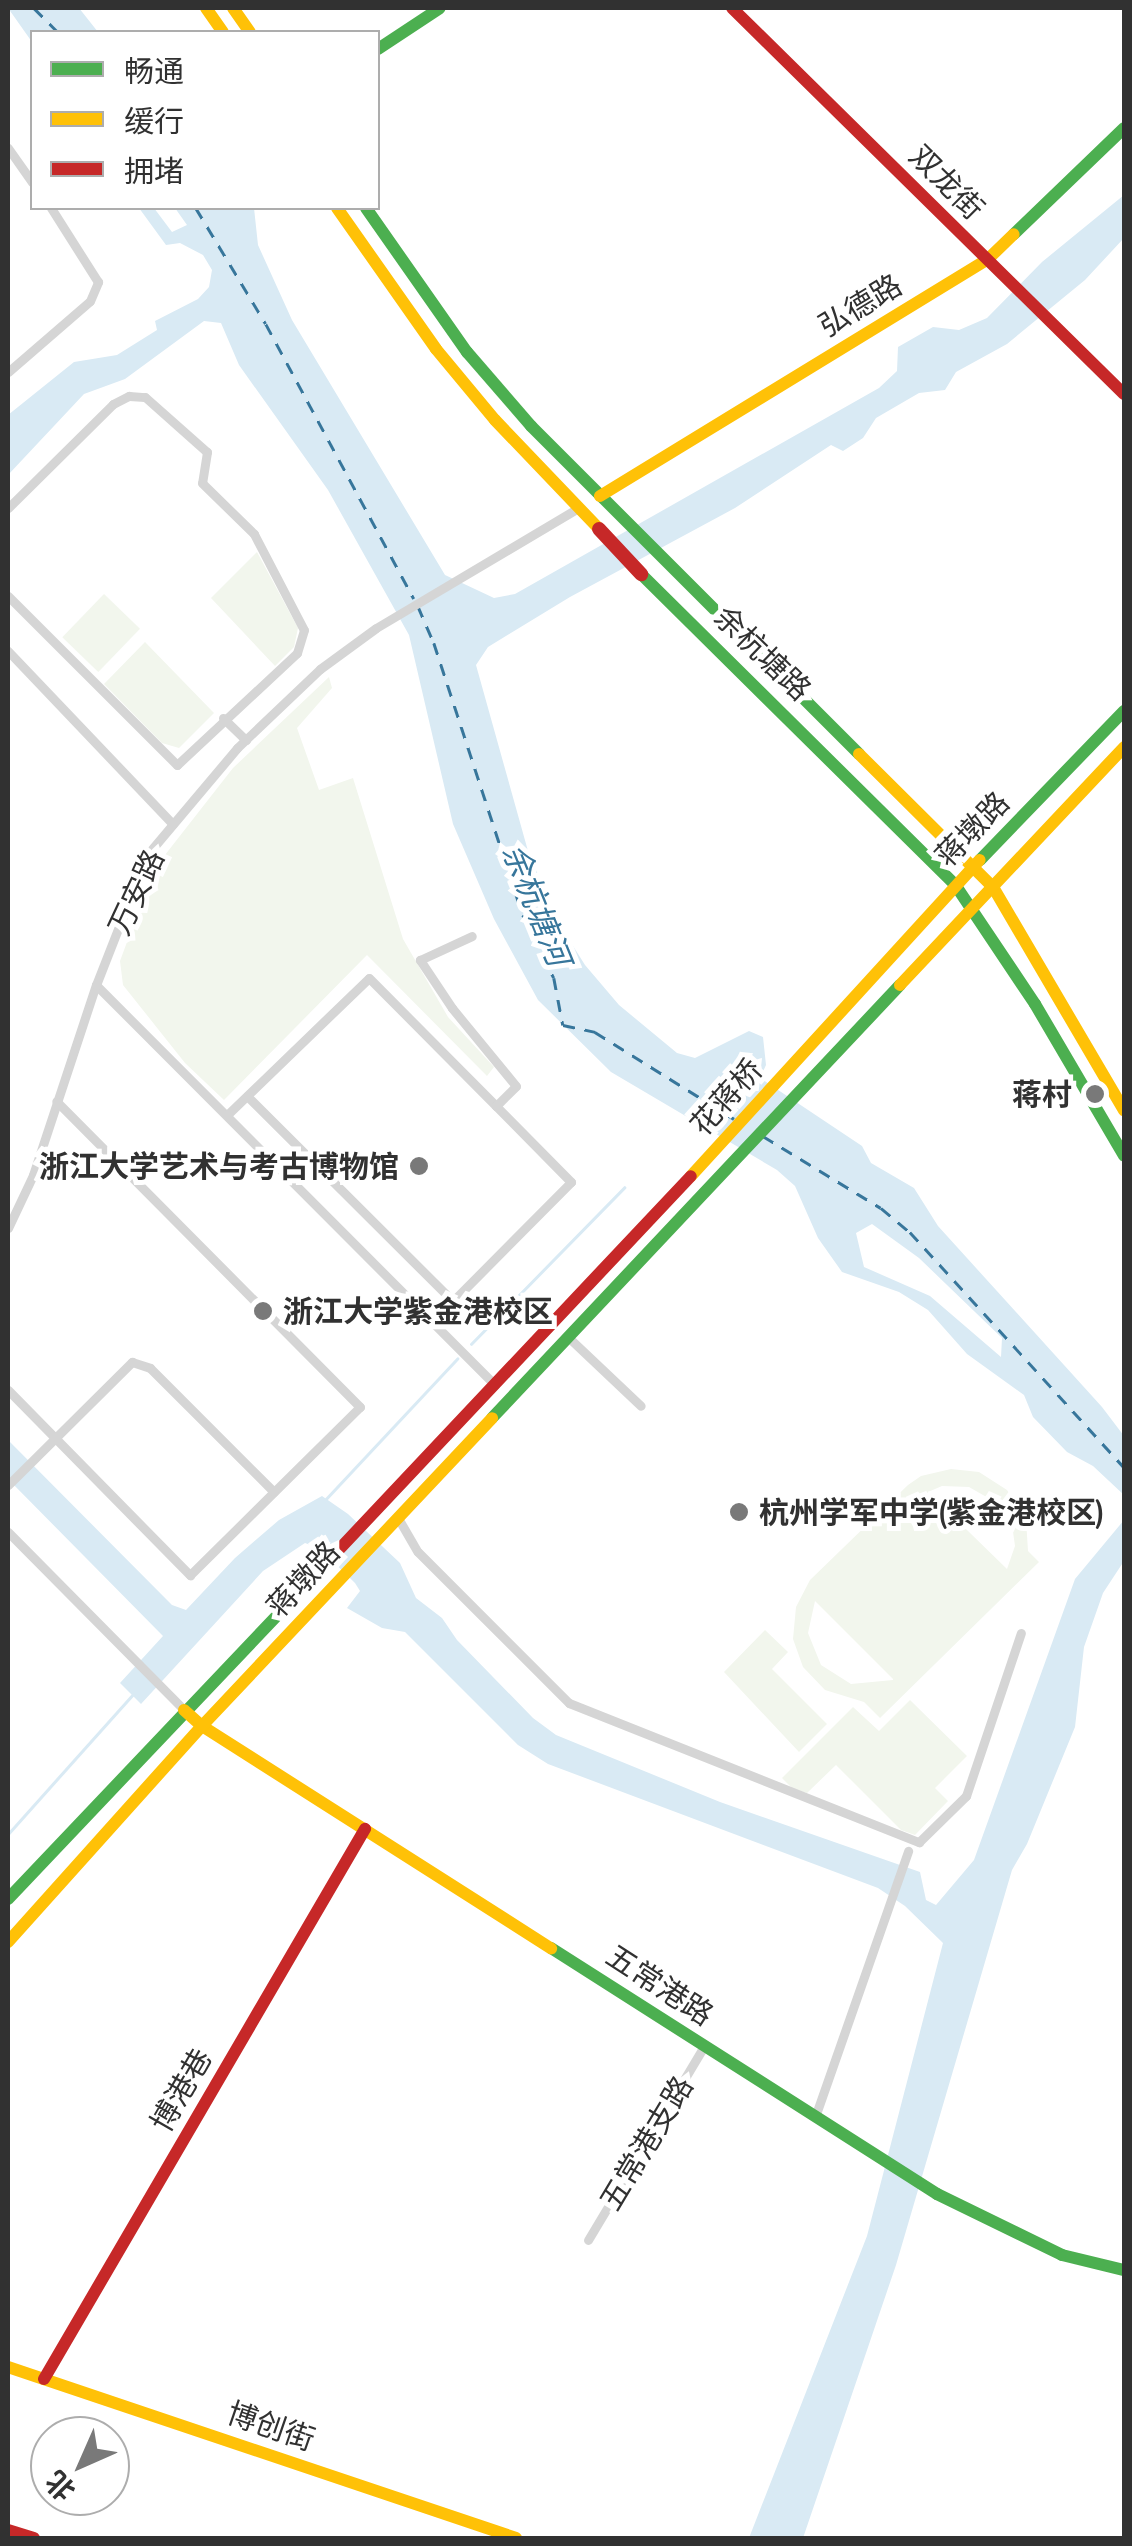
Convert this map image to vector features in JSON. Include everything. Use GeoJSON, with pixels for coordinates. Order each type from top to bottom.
{"type":"FeatureCollection","features":[{"type":"Feature","properties":{"kind":"main road"},"geometry":{"type":"LineString","coordinates":[[206,8],[221,30]]}},
{"type":"Feature","properties":{"kind":"main road"},"geometry":{"type":"LineString","coordinates":[[233,8],[249,30]]}},
{"type":"Feature","properties":{"kind":"main road"},"geometry":{"type":"LineString","coordinates":[[380,48],[440,8]]}},
{"type":"Feature","properties":{"kind":"main road","name":"双龙街"},"geometry":{"type":"LineString","coordinates":[[732,8],[1124,394]]}},
{"type":"Feature","properties":{"kind":"main road","name":"弘德路"},"geometry":{"type":"LineString","coordinates":[[600,496],[987,260],[1124,128]]}},
{"type":"Feature","properties":{"kind":"main road","name":"余杭塘路"},"geometry":{"type":"LineString","coordinates":[[339,210],[436,349],[495,420],[642,574],[956,886],[1124,1156]]}},
{"type":"Feature","properties":{"kind":"main road","name":"余杭塘路"},"geometry":{"type":"LineString","coordinates":[[367,210],[467,352],[600,496],[993,887],[1124,1110]]}},
{"type":"Feature","properties":{"kind":"main road","name":"蒋墩路"},"geometry":{"type":"LineString","coordinates":[[862,988],[1124,711]]}},
{"type":"Feature","properties":{"kind":"main road","name":"蒋墩路"},"geometry":{"type":"LineString","coordinates":[[878,1007],[1124,747]]}},
{"type":"Feature","properties":{"kind":"main road","name":"花蒋桥"},"geometry":{"type":"LineString","coordinates":[[630,1243],[862,988]]}},
{"type":"Feature","properties":{"kind":"main road","name":"花蒋桥"},"geometry":{"type":"LineString","coordinates":[[642,1258],[878,1007]]}},
{"type":"Feature","properties":{"kind":"main road","name":"蒋墩路"},"geometry":{"type":"LineString","coordinates":[[8,1898],[630,1243]]}},
{"type":"Feature","properties":{"kind":"main road","name":"蒋墩路"},"geometry":{"type":"LineString","coordinates":[[8,1942],[202,1726],[642,1258]]}},
{"type":"Feature","properties":{"kind":"main road","name":"五常港路"},"geometry":{"type":"LineString","coordinates":[[184,1710],[202,1726],[937,2194],[1062,2255],[1124,2270]]}},
{"type":"Feature","properties":{"kind":"main road","name":"博港巷"},"geometry":{"type":"LineString","coordinates":[[44,2379],[364,1829]]}},
{"type":"Feature","properties":{"kind":"main road","name":"博创街"},"geometry":{"type":"LineString","coordinates":[[8,2368],[516,2538]]}},
{"type":"Feature","properties":{"kind":"main road"},"geometry":{"type":"LineString","coordinates":[[8,2530],[34,2538]]}},
{"type":"Feature","properties":{"kind":"street"},"geometry":{"type":"LineString","coordinates":[[8,148],[30,179]]}},
{"type":"Feature","properties":{"kind":"street"},"geometry":{"type":"LineString","coordinates":[[8,372],[90,301],[98,282],[52,210]]}},
{"type":"Feature","properties":{"kind":"street"},"geometry":{"type":"LineString","coordinates":[[8,508],[113,404],[129,396],[146,397],[207,452],[202,483],[254,534],[304,630],[297,653],[177,765],[8,596]]}},
{"type":"Feature","properties":{"kind":"street","name":"万安路"},"geometry":{"type":"LineString","coordinates":[[8,1228],[32,1174],[96,984],[146,856],[246,740],[320,669],[376,628],[578,508]]}},
{"type":"Feature","properties":{"kind":"street"},"geometry":{"type":"LineString","coordinates":[[8,651],[172,824]]}},
{"type":"Feature","properties":{"kind":"street"},"geometry":{"type":"LineString","coordinates":[[223,718],[246,740]]}},
{"type":"Feature","properties":{"kind":"street"},"geometry":{"type":"LineString","coordinates":[[472,936],[420,960],[452,1008],[516,1086],[496,1106]]}},
{"type":"Feature","properties":{"kind":"street"},"geometry":{"type":"LineString","coordinates":[[227,1115],[370,978],[571,1182],[433,1320]]}},
{"type":"Feature","properties":{"kind":"street"},"geometry":{"type":"LineString","coordinates":[[96,984],[495,1385]]}},
{"type":"Feature","properties":{"kind":"street"},"geometry":{"type":"LineString","coordinates":[[247,1096],[452,1301]]}},
{"type":"Feature","properties":{"kind":"street"},"geometry":{"type":"LineString","coordinates":[[8,1390],[190,1576],[360,1406],[56,1101]]}},
{"type":"Feature","properties":{"kind":"street"},"geometry":{"type":"LineString","coordinates":[[568,1337],[641,1406]]}},
{"type":"Feature","properties":{"kind":"street"},"geometry":{"type":"LineString","coordinates":[[8,1485],[132,1362],[150,1368],[274,1492]]}},
{"type":"Feature","properties":{"kind":"street"},"geometry":{"type":"LineString","coordinates":[[393,1523],[569,1703],[920,1842],[966,1796],[1020,1633]]}},
{"type":"Feature","properties":{"kind":"street"},"geometry":{"type":"LineString","coordinates":[[8,1532],[184,1710]]}},
{"type":"Feature","properties":{"kind":"street"},"geometry":{"type":"LineString","coordinates":[[815,2116],[908,1851]]}},
{"type":"Feature","properties":{"kind":"street","name":"五常港支路"},"geometry":{"type":"LineString","coordinates":[[588,2240],[704,2046]]}},
{"type":"Feature","properties":{"kind":"shaded area"},"geometry":{"type":"Polygon","coordinates":[[[257,552],[298,628],[294,647],[275,666],[211,598],[257,552]]]}},
{"type":"Feature","properties":{"kind":"shaded area"},"geometry":{"type":"Polygon","coordinates":[[[104,594],[140,629],[98,672],[62,637],[104,594]]]}},
{"type":"Feature","properties":{"kind":"shaded area"},"geometry":{"type":"Polygon","coordinates":[[[145,642],[214,713],[179,748],[162,743],[104,684],[145,642]]]}},
{"type":"Feature","properties":{"kind":"shaded area"},"geometry":{"type":"Polygon","coordinates":[[[329,677],[332,688],[297,728],[319,790],[353,778],[403,939],[448,1017],[494,1067],[487,1076],[367,955],[224,1100],[185,1063],[123,985],[120,961],[154,869],[233,768],[329,677]]]}},
{"type":"Feature","properties":{"kind":"shaded area"},"geometry":{"type":"Polygon","coordinates":[[[951,1469],[979,1472],[1007,1490],[1026,1519],[1028,1551],[1039,1562],[880,1718],[864,1702],[825,1690],[803,1667],[793,1639],[796,1607],[810,1580],[921,1476],[951,1469]],[[942,1486],[928,1492],[1007,1569],[1015,1546],[1013,1532],[997,1503],[969,1487],[942,1486]],[[815,1601],[808,1633],[821,1665],[851,1684],[893,1680],[893,1679],[815,1601]]]}},
{"type":"Feature","properties":{"kind":"shaded area"},"geometry":{"type":"Polygon","coordinates":[[[765,1630],[788,1652],[772,1669],[827,1724],[799,1752],[724,1672],[765,1630]]]}},
{"type":"Feature","properties":{"kind":"shaded area"},"geometry":{"type":"Polygon","coordinates":[[[910,1700],[967,1756],[935,1788],[948,1801],[915,1835],[901,1830],[836,1765],[807,1793],[793,1789],[782,1778],[853,1707],[879,1731],[910,1700]]]}},
{"type":"Feature","properties":{"kind":"water"},"geometry":{"type":"Polygon","coordinates":[[[8,8],[79,8],[96,30],[30,30],[30,39],[8,8]]]}},
{"type":"Feature","properties":{"kind":"water","name":"余杭塘河"},"geometry":{"type":"Polygon","coordinates":[[[1124,195],[1124,238],[1085,280],[1007,344],[956,372],[945,390],[919,393],[876,418],[863,438],[843,451],[831,445],[735,508],[570,597],[488,647],[476,665],[528,851],[558,922],[585,965],[619,1005],[677,1053],[695,1058],[749,1031],[763,1037],[766,1065],[760,1078],[862,1146],[871,1163],[914,1188],[938,1226],[1102,1407],[1124,1436],[1124,1495],[1093,1466],[1067,1452],[1033,1417],[1024,1395],[967,1354],[928,1310],[899,1292],[842,1272],[818,1238],[795,1186],[777,1170],[611,1072],[538,1000],[494,919],[453,824],[409,635],[328,490],[239,365],[221,323],[204,321],[125,379],[84,394],[8,475],[8,415],[74,362],[117,355],[157,330],[155,321],[198,299],[209,287],[212,270],[203,255],[180,243],[166,245],[140,210],[156,210],[172,232],[187,225],[176,210],[254,210],[258,245],[292,320],[445,575],[494,598],[515,594],[879,388],[897,371],[898,347],[933,327],[959,330],[987,318],[1042,262],[1124,195]],[[872,1224],[856,1233],[864,1267],[930,1296],[1001,1357],[1002,1338],[919,1258],[872,1224]]]}},
{"type":"Feature","properties":{"kind":"water"},"geometry":{"type":"Polygon","coordinates":[[[8,1440],[172,1605],[186,1610],[235,1558],[279,1520],[322,1496],[348,1514],[400,1563],[416,1598],[442,1618],[457,1640],[533,1718],[556,1735],[720,1802],[920,1872],[926,1900],[936,1905],[974,1860],[1075,1579],[1124,1520],[1124,1561],[1103,1593],[1084,1647],[1075,1727],[1027,1844],[1012,1870],[896,2265],[803,2538],[749,2538],[867,2236],[943,1943],[905,1906],[878,1888],[548,1764],[518,1745],[405,1632],[382,1628],[347,1608],[360,1591],[355,1583],[319,1548],[305,1543],[263,1571],[141,1704],[120,1683],[163,1636],[8,1479],[8,1440]]]}},
{"type":"Feature","properties":{"kind":"waterway"},"geometry":{"type":"LineString","coordinates":[[471,1344],[624,1188]]}},
{"type":"Feature","properties":{"kind":"waterway"},"geometry":{"type":"LineString","coordinates":[[324,1501],[457,1359]]}},
{"type":"Feature","properties":{"kind":"waterway"},"geometry":{"type":"LineString","coordinates":[[8,1834],[133,1694]]}},
{"type":"Feature","properties":{"kind":"ferry route"},"geometry":{"type":"LineString","coordinates":[[34,8],[56,30]]}},
{"type":"Feature","properties":{"kind":"ferry route"},"geometry":{"type":"LineString","coordinates":[[197,210],[266,324],[414,599]]}},
{"type":"Feature","properties":{"kind":"ferry route"},"geometry":{"type":"LineString","coordinates":[[418,606],[434,643],[523,915],[554,978],[563,1025],[595,1032],[734,1119]]}},
{"type":"Feature","properties":{"kind":"ferry route"},"geometry":{"type":"LineString","coordinates":[[763,1136],[881,1208],[910,1232],[1124,1467]]}},
{"type":"Feature","properties":{"kind":"traffic: fast"},"geometry":{"type":"LineString","coordinates":[[380,48],[440,8]]}},
{"type":"Feature","properties":{"kind":"traffic: fast"},"geometry":{"type":"LineString","coordinates":[[1014,234],[1124,128]]}},
{"type":"Feature","properties":{"kind":"traffic: fast"},"geometry":{"type":"LineString","coordinates":[[367,210],[467,352],[531,426],[859,754]]}},
{"type":"Feature","properties":{"kind":"traffic: fast"},"geometry":{"type":"LineString","coordinates":[[641,574],[956,886],[1035,1004],[1124,1156]]}},
{"type":"Feature","properties":{"kind":"traffic: fast"},"geometry":{"type":"LineString","coordinates":[[980,860],[1124,711]]}},
{"type":"Feature","properties":{"kind":"traffic: fast"},"geometry":{"type":"LineString","coordinates":[[492,1418],[900,985]]}},
{"type":"Feature","properties":{"kind":"traffic: fast"},"geometry":{"type":"LineString","coordinates":[[8,1899],[282,1610]]}},
{"type":"Feature","properties":{"kind":"traffic: fast"},"geometry":{"type":"LineString","coordinates":[[551,1948],[937,2194],[1062,2255],[1124,2270]]}},
{"type":"Feature","properties":{"kind":"traffic: slow"},"geometry":{"type":"LineString","coordinates":[[206,8],[222,30]]}},
{"type":"Feature","properties":{"kind":"traffic: slow"},"geometry":{"type":"LineString","coordinates":[[233,8],[249,30]]}},
{"type":"Feature","properties":{"kind":"traffic: slow"},"geometry":{"type":"LineString","coordinates":[[338,210],[436,349],[495,420],[599,529]]}},
{"type":"Feature","properties":{"kind":"traffic: slow"},"geometry":{"type":"LineString","coordinates":[[600,496],[987,260],[1014,234]]}},
{"type":"Feature","properties":{"kind":"traffic: slow"},"geometry":{"type":"LineString","coordinates":[[900,985],[1124,747]]}},
{"type":"Feature","properties":{"kind":"traffic: slow"},"geometry":{"type":"LineString","coordinates":[[859,754],[993,887],[1124,1110]]}},
{"type":"Feature","properties":{"kind":"traffic: slow"},"geometry":{"type":"LineString","coordinates":[[691,1176],[980,860]]}},
{"type":"Feature","properties":{"kind":"traffic: slow"},"geometry":{"type":"LineString","coordinates":[[8,1942],[202,1726],[492,1418]]}},
{"type":"Feature","properties":{"kind":"traffic: slow"},"geometry":{"type":"LineString","coordinates":[[184,1710],[202,1726],[551,1948]]}},
{"type":"Feature","properties":{"kind":"traffic: slow"},"geometry":{"type":"LineString","coordinates":[[8,2367],[516,2538]]}},
{"type":"Feature","properties":{"kind":"traffic: jam"},"geometry":{"type":"LineString","coordinates":[[732,8],[1124,394]]}},
{"type":"Feature","properties":{"kind":"traffic: jam"},"geometry":{"type":"LineString","coordinates":[[599,529],[641,574]]}},
{"type":"Feature","properties":{"kind":"traffic: jam"},"geometry":{"type":"LineString","coordinates":[[282,1610],[691,1176]]}},
{"type":"Feature","properties":{"kind":"traffic: jam"},"geometry":{"type":"LineString","coordinates":[[44,2379],[365,1829]]}},
{"type":"Feature","properties":{"kind":"traffic: jam"},"geometry":{"type":"LineString","coordinates":[[8,2530],[34,2538]]}},
{"type":"Feature","properties":{"kind":"place","name":"蒋村"},"geometry":{"type":"Point","coordinates":[1095,1094]}},
{"type":"Feature","properties":{"kind":"place","name":"浙江大学艺术与考古博物馆"},"geometry":{"type":"Point","coordinates":[419,1166]}},
{"type":"Feature","properties":{"kind":"place","name":"浙江大学紫金港校区"},"geometry":{"type":"Point","coordinates":[263,1311]}},
{"type":"Feature","properties":{"kind":"place","name":"杭州学军中学(紫金港校区)"},"geometry":{"type":"Point","coordinates":[739,1512]}}]}
